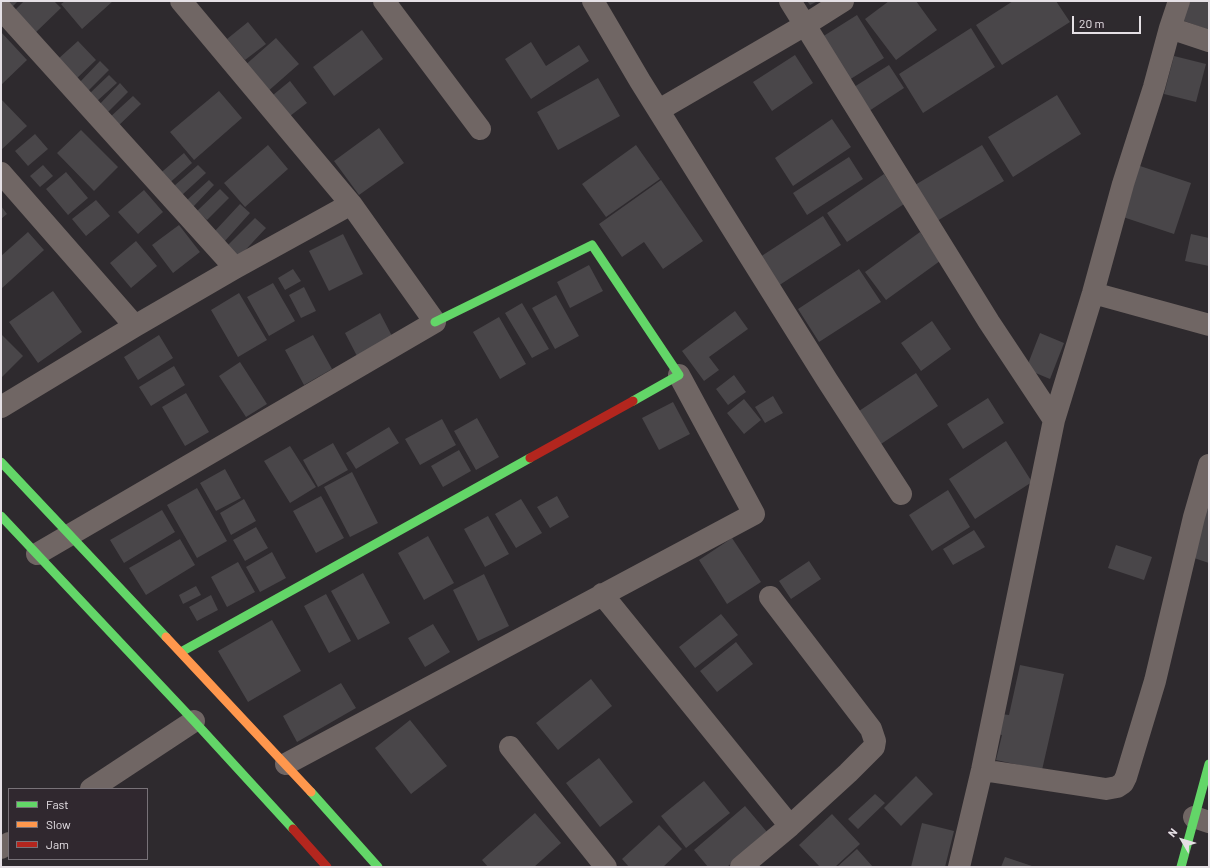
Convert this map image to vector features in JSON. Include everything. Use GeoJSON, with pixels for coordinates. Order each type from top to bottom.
{"type":"FeatureCollection","features":[{"type":"Feature","properties":{"kind":"main road"},"geometry":{"type":"LineString","coordinates":[[181,652],[679,375],[592,245],[435,322]]}},
{"type":"Feature","properties":{"kind":"main road"},"geometry":{"type":"LineString","coordinates":[[1,462],[286,764],[378,867]]}},
{"type":"Feature","properties":{"kind":"main road"},"geometry":{"type":"LineString","coordinates":[[1,516],[194,721],[327,867]]}},
{"type":"Feature","properties":{"kind":"main road"},"geometry":{"type":"LineString","coordinates":[[1181,867],[1202,820],[1209,764]]}},
{"type":"Feature","properties":{"kind":"street"},"geometry":{"type":"LineString","coordinates":[[37,554],[435,322],[351,204],[181,1]]}},
{"type":"Feature","properties":{"kind":"street"},"geometry":{"type":"LineString","coordinates":[[384,1],[480,129]]}},
{"type":"Feature","properties":{"kind":"street"},"geometry":{"type":"LineString","coordinates":[[592,1],[640,81],[827,380],[901,494]]}},
{"type":"Feature","properties":{"kind":"street"},"geometry":{"type":"LineString","coordinates":[[790,1],[989,322],[1054,420]]}},
{"type":"Feature","properties":{"kind":"street"},"geometry":{"type":"LineString","coordinates":[[659,110],[805,25],[843,1]]}},
{"type":"Feature","properties":{"kind":"street"},"geometry":{"type":"LineString","coordinates":[[959,867],[982,770],[1054,420],[1093,293],[1123,184],[1154,87],[1178,1]]}},
{"type":"Feature","properties":{"kind":"street"},"geometry":{"type":"LineString","coordinates":[[1,9],[235,268]]}},
{"type":"Feature","properties":{"kind":"street"},"geometry":{"type":"LineString","coordinates":[[1170,28],[1209,41]]}},
{"type":"Feature","properties":{"kind":"street"},"geometry":{"type":"LineString","coordinates":[[1,173],[135,326]]}},
{"type":"Feature","properties":{"kind":"street"},"geometry":{"type":"LineString","coordinates":[[1,407],[135,326],[235,268],[351,204]]}},
{"type":"Feature","properties":{"kind":"street"},"geometry":{"type":"LineString","coordinates":[[1093,293],[1209,325]]}},
{"type":"Feature","properties":{"kind":"street"},"geometry":{"type":"LineString","coordinates":[[286,764],[754,514],[679,375]]}},
{"type":"Feature","properties":{"kind":"street"},"geometry":{"type":"LineString","coordinates":[[982,770],[1106,789],[1117,787],[1122,783],[1126,777],[1155,681],[1194,517],[1209,465]]}},
{"type":"Feature","properties":{"kind":"street"},"geometry":{"type":"LineString","coordinates":[[602,594],[790,826]]}},
{"type":"Feature","properties":{"kind":"street"},"geometry":{"type":"LineString","coordinates":[[741,867],[790,826],[848,773],[874,747],[875,741],[871,729],[770,597]]}},
{"type":"Feature","properties":{"kind":"street"},"geometry":{"type":"LineString","coordinates":[[93,788],[194,721]]}},
{"type":"Feature","properties":{"kind":"street"},"geometry":{"type":"LineString","coordinates":[[510,747],[606,867]]}},
{"type":"Feature","properties":{"kind":"building"},"geometry":{"type":"Polygon","coordinates":[[[4,1],[18,1],[11,8],[4,1]]]}},
{"type":"Feature","properties":{"kind":"building"},"geometry":{"type":"Polygon","coordinates":[[[24,1],[54,1],[61,8],[34,34],[13,12],[24,1]]]}},
{"type":"Feature","properties":{"kind":"building"},"geometry":{"type":"Polygon","coordinates":[[[65,1],[113,1],[82,29],[61,4],[65,1]]]}},
{"type":"Feature","properties":{"kind":"building"},"geometry":{"type":"Polygon","coordinates":[[[807,1],[818,1],[810,5],[807,1]]]}},
{"type":"Feature","properties":{"kind":"building"},"geometry":{"type":"Polygon","coordinates":[[[889,1],[916,1],[937,30],[896,60],[865,19],[889,1]]]}},
{"type":"Feature","properties":{"kind":"building"},"geometry":{"type":"Polygon","coordinates":[[[1013,1],[1056,1],[1070,22],[1002,65],[976,25],[1013,1]]]}},
{"type":"Feature","properties":{"kind":"building"},"geometry":{"type":"Polygon","coordinates":[[[1186,1],[1209,1],[1209,30],[1179,19],[1186,1]]]}},
{"type":"Feature","properties":{"kind":"building"},"geometry":{"type":"Polygon","coordinates":[[[857,15],[884,58],[849,80],[822,37],[857,15]]]}},
{"type":"Feature","properties":{"kind":"building"},"geometry":{"type":"Polygon","coordinates":[[[248,22],[266,44],[245,60],[227,39],[248,22]]]}},
{"type":"Feature","properties":{"kind":"building"},"geometry":{"type":"Polygon","coordinates":[[[971,28],[995,67],[923,113],[899,74],[971,28]]]}},
{"type":"Feature","properties":{"kind":"building"},"geometry":{"type":"Polygon","coordinates":[[[362,30],[383,59],[334,96],[313,67],[362,30]]]}},
{"type":"Feature","properties":{"kind":"building"},"geometry":{"type":"Polygon","coordinates":[[[1,32],[27,60],[1,85],[1,32]]]}},
{"type":"Feature","properties":{"kind":"building"},"geometry":{"type":"Polygon","coordinates":[[[276,38],[299,64],[266,93],[243,67],[276,38]]]}},
{"type":"Feature","properties":{"kind":"building"},"geometry":{"type":"Polygon","coordinates":[[[78,41],[96,60],[76,79],[58,59],[78,41]]]}},
{"type":"Feature","properties":{"kind":"building"},"geometry":{"type":"Polygon","coordinates":[[[531,42],[546,66],[579,45],[589,61],[531,99],[505,59],[531,42]]]}},
{"type":"Feature","properties":{"kind":"building"},"geometry":{"type":"Polygon","coordinates":[[[795,55],[813,83],[772,111],[753,82],[795,55]]]}},
{"type":"Feature","properties":{"kind":"building"},"geometry":{"type":"Polygon","coordinates":[[[1174,56],[1206,64],[1196,102],[1164,94],[1174,56]]]}},
{"type":"Feature","properties":{"kind":"building"},"geometry":{"type":"Polygon","coordinates":[[[100,61],[109,70],[88,91],[79,83],[100,61]]]}},
{"type":"Feature","properties":{"kind":"building"},"geometry":{"type":"Polygon","coordinates":[[[889,65],[904,88],[869,111],[854,87],[889,65]]]}},
{"type":"Feature","properties":{"kind":"building"},"geometry":{"type":"Polygon","coordinates":[[[109,75],[117,83],[96,102],[89,94],[109,75]]]}},
{"type":"Feature","properties":{"kind":"building"},"geometry":{"type":"Polygon","coordinates":[[[598,78],[620,116],[558,150],[537,112],[598,78]]]}},
{"type":"Feature","properties":{"kind":"building"},"geometry":{"type":"Polygon","coordinates":[[[290,81],[307,103],[290,116],[273,95],[290,81]]]}},
{"type":"Feature","properties":{"kind":"building"},"geometry":{"type":"Polygon","coordinates":[[[120,83],[128,92],[104,116],[96,108],[120,83]]]}},
{"type":"Feature","properties":{"kind":"building"},"geometry":{"type":"Polygon","coordinates":[[[219,91],[242,118],[194,160],[170,132],[219,91]]]}},
{"type":"Feature","properties":{"kind":"building"},"geometry":{"type":"Polygon","coordinates":[[[1057,95],[1081,134],[1013,177],[988,137],[1057,95]]]}},
{"type":"Feature","properties":{"kind":"building"},"geometry":{"type":"Polygon","coordinates":[[[133,96],[141,104],[117,127],[109,118],[133,96]]]}},
{"type":"Feature","properties":{"kind":"building"},"geometry":{"type":"Polygon","coordinates":[[[1,99],[27,126],[1,150],[1,99]]]}},
{"type":"Feature","properties":{"kind":"building"},"geometry":{"type":"Polygon","coordinates":[[[832,119],[851,147],[793,186],[775,158],[832,119]]]}},
{"type":"Feature","properties":{"kind":"building"},"geometry":{"type":"Polygon","coordinates":[[[379,128],[404,163],[359,195],[334,161],[379,128]]]}},
{"type":"Feature","properties":{"kind":"building"},"geometry":{"type":"Polygon","coordinates":[[[81,130],[118,167],[94,191],[57,153],[81,130]]]}},
{"type":"Feature","properties":{"kind":"building"},"geometry":{"type":"Polygon","coordinates":[[[35,134],[48,149],[28,166],[15,151],[35,134]]]}},
{"type":"Feature","properties":{"kind":"building"},"geometry":{"type":"Polygon","coordinates":[[[268,145],[288,169],[245,207],[224,183],[268,145]]]}},
{"type":"Feature","properties":{"kind":"building"},"geometry":{"type":"Polygon","coordinates":[[[636,145],[660,179],[606,217],[582,184],[636,145]]]}},
{"type":"Feature","properties":{"kind":"building"},"geometry":{"type":"Polygon","coordinates":[[[982,145],[1004,181],[937,221],[915,185],[982,145]]]}},
{"type":"Feature","properties":{"kind":"building"},"geometry":{"type":"Polygon","coordinates":[[[184,153],[192,163],[166,186],[157,176],[184,153]]]}},
{"type":"Feature","properties":{"kind":"building"},"geometry":{"type":"Polygon","coordinates":[[[849,157],[863,179],[807,215],[793,193],[849,157]]]}},
{"type":"Feature","properties":{"kind":"building"},"geometry":{"type":"Polygon","coordinates":[[[43,165],[53,176],[40,187],[30,176],[43,165]]]}},
{"type":"Feature","properties":{"kind":"building"},"geometry":{"type":"Polygon","coordinates":[[[198,165],[206,173],[182,195],[174,186],[198,165]]]}},
{"type":"Feature","properties":{"kind":"building"},"geometry":{"type":"Polygon","coordinates":[[[1137,165],[1191,183],[1174,234],[1120,216],[1137,165]]]}},
{"type":"Feature","properties":{"kind":"building"},"geometry":{"type":"Polygon","coordinates":[[[66,172],[88,198],[68,215],[46,189],[66,172]]]}},
{"type":"Feature","properties":{"kind":"building"},"geometry":{"type":"Polygon","coordinates":[[[884,174],[904,204],[847,242],[827,213],[884,174]]]}},
{"type":"Feature","properties":{"kind":"building"},"geometry":{"type":"Polygon","coordinates":[[[209,180],[214,185],[193,207],[187,200],[209,180]]]}},
{"type":"Feature","properties":{"kind":"building"},"geometry":{"type":"Polygon","coordinates":[[[661,180],[703,241],[663,269],[644,242],[622,257],[599,224],[661,180]]]}},
{"type":"Feature","properties":{"kind":"building"},"geometry":{"type":"Polygon","coordinates":[[[220,189],[229,198],[207,220],[197,211],[220,189]]]}},
{"type":"Feature","properties":{"kind":"building"},"geometry":{"type":"Polygon","coordinates":[[[144,190],[163,212],[138,234],[118,212],[144,190]]]}},
{"type":"Feature","properties":{"kind":"building"},"geometry":{"type":"Polygon","coordinates":[[[96,200],[110,216],[86,236],[72,219],[96,200]]]}},
{"type":"Feature","properties":{"kind":"building"},"geometry":{"type":"Polygon","coordinates":[[[240,204],[250,213],[224,242],[214,232],[240,204]]]}},
{"type":"Feature","properties":{"kind":"building"},"geometry":{"type":"Polygon","coordinates":[[[1,206],[7,214],[1,219],[1,206]]]}},
{"type":"Feature","properties":{"kind":"building"},"geometry":{"type":"Polygon","coordinates":[[[823,216],[841,245],[778,286],[760,257],[823,216]]]}},
{"type":"Feature","properties":{"kind":"building"},"geometry":{"type":"Polygon","coordinates":[[[255,218],[266,228],[238,258],[226,247],[255,218]]]}},
{"type":"Feature","properties":{"kind":"building"},"geometry":{"type":"Polygon","coordinates":[[[179,225],[200,252],[173,273],[152,245],[179,225]]]}},
{"type":"Feature","properties":{"kind":"building"},"geometry":{"type":"Polygon","coordinates":[[[28,232],[44,250],[1,289],[1,256],[28,232]]]}},
{"type":"Feature","properties":{"kind":"building"},"geometry":{"type":"Polygon","coordinates":[[[920,232],[940,261],[886,300],[865,272],[920,232]]]}},
{"type":"Feature","properties":{"kind":"building"},"geometry":{"type":"Polygon","coordinates":[[[343,234],[363,274],[329,291],[309,251],[343,234]]]}},
{"type":"Feature","properties":{"kind":"building"},"geometry":{"type":"Polygon","coordinates":[[[1191,234],[1209,238],[1209,266],[1185,261],[1191,234]]]}},
{"type":"Feature","properties":{"kind":"building"},"geometry":{"type":"Polygon","coordinates":[[[136,241],[157,266],[131,288],[110,263],[136,241]]]}},
{"type":"Feature","properties":{"kind":"building"},"geometry":{"type":"Polygon","coordinates":[[[589,265],[603,291],[570,308],[557,282],[589,265]]]}},
{"type":"Feature","properties":{"kind":"building"},"geometry":{"type":"Polygon","coordinates":[[[293,269],[301,281],[285,290],[278,278],[293,269]]]}},
{"type":"Feature","properties":{"kind":"building"},"geometry":{"type":"Polygon","coordinates":[[[859,269],[881,302],[819,342],[798,309],[859,269]]]}},
{"type":"Feature","properties":{"kind":"building"},"geometry":{"type":"Polygon","coordinates":[[[273,283],[295,321],[269,336],[247,297],[273,283]]]}},
{"type":"Feature","properties":{"kind":"building"},"geometry":{"type":"Polygon","coordinates":[[[304,287],[316,311],[301,318],[289,295],[304,287]]]}},
{"type":"Feature","properties":{"kind":"building"},"geometry":{"type":"Polygon","coordinates":[[[53,291],[82,332],[38,363],[9,322],[53,291]]]}},
{"type":"Feature","properties":{"kind":"building"},"geometry":{"type":"Polygon","coordinates":[[[239,293],[267,340],[238,357],[211,310],[239,293]]]}},
{"type":"Feature","properties":{"kind":"building"},"geometry":{"type":"Polygon","coordinates":[[[556,295],[579,336],[555,349],[532,308],[556,295]]]}},
{"type":"Feature","properties":{"kind":"building"},"geometry":{"type":"Polygon","coordinates":[[[522,303],[549,349],[532,358],[505,313],[522,303]]]}},
{"type":"Feature","properties":{"kind":"building"},"geometry":{"type":"Polygon","coordinates":[[[735,311],[748,329],[709,357],[719,370],[704,381],[682,351],[735,311]]]}},
{"type":"Feature","properties":{"kind":"building"},"geometry":{"type":"Polygon","coordinates":[[[380,313],[392,336],[357,356],[345,333],[380,313]]]}},
{"type":"Feature","properties":{"kind":"building"},"geometry":{"type":"Polygon","coordinates":[[[499,317],[526,364],[500,379],[473,332],[499,317]]]}},
{"type":"Feature","properties":{"kind":"building"},"geometry":{"type":"Polygon","coordinates":[[[932,321],[951,349],[921,371],[901,343],[932,321]]]}},
{"type":"Feature","properties":{"kind":"building"},"geometry":{"type":"Polygon","coordinates":[[[1040,333],[1064,343],[1050,379],[1026,369],[1040,333]]]}},
{"type":"Feature","properties":{"kind":"building"},"geometry":{"type":"Polygon","coordinates":[[[1,334],[23,356],[1,378],[1,334]]]}},
{"type":"Feature","properties":{"kind":"building"},"geometry":{"type":"Polygon","coordinates":[[[159,335],[173,358],[138,380],[124,357],[159,335]]]}},
{"type":"Feature","properties":{"kind":"building"},"geometry":{"type":"Polygon","coordinates":[[[313,335],[332,369],[304,385],[285,350],[313,335]]]}},
{"type":"Feature","properties":{"kind":"building"},"geometry":{"type":"Polygon","coordinates":[[[240,362],[267,404],[246,417],[219,376],[240,362]]]}},
{"type":"Feature","properties":{"kind":"building"},"geometry":{"type":"Polygon","coordinates":[[[174,366],[185,385],[151,406],[139,387],[174,366]]]}},
{"type":"Feature","properties":{"kind":"building"},"geometry":{"type":"Polygon","coordinates":[[[916,373],[938,406],[881,444],[859,411],[916,373]]]}},
{"type":"Feature","properties":{"kind":"building"},"geometry":{"type":"Polygon","coordinates":[[[734,375],[746,392],[728,405],[716,389],[734,375]]]}},
{"type":"Feature","properties":{"kind":"building"},"geometry":{"type":"Polygon","coordinates":[[[186,393],[209,432],[185,446],[162,407],[186,393]]]}},
{"type":"Feature","properties":{"kind":"building"},"geometry":{"type":"Polygon","coordinates":[[[773,396],[783,413],[765,423],[755,407],[773,396]]]}},
{"type":"Feature","properties":{"kind":"building"},"geometry":{"type":"Polygon","coordinates":[[[988,398],[1004,423],[963,449],[947,424],[988,398]]]}},
{"type":"Feature","properties":{"kind":"building"},"geometry":{"type":"Polygon","coordinates":[[[744,399],[761,420],[744,434],[727,413],[744,399]]]}},
{"type":"Feature","properties":{"kind":"building"},"geometry":{"type":"Polygon","coordinates":[[[673,402],[690,434],[659,450],[642,418],[673,402]]]}},
{"type":"Feature","properties":{"kind":"building"},"geometry":{"type":"Polygon","coordinates":[[[477,418],[499,457],[476,470],[454,431],[477,418]]]}},
{"type":"Feature","properties":{"kind":"building"},"geometry":{"type":"Polygon","coordinates":[[[442,419],[456,445],[420,465],[405,439],[442,419]]]}},
{"type":"Feature","properties":{"kind":"building"},"geometry":{"type":"Polygon","coordinates":[[[389,427],[399,443],[356,469],[346,453],[389,427]]]}},
{"type":"Feature","properties":{"kind":"building"},"geometry":{"type":"Polygon","coordinates":[[[1006,441],[1032,482],[975,519],[949,479],[1006,441]]]}},
{"type":"Feature","properties":{"kind":"building"},"geometry":{"type":"Polygon","coordinates":[[[333,443],[348,470],[318,487],[303,460],[333,443]]]}},
{"type":"Feature","properties":{"kind":"building"},"geometry":{"type":"Polygon","coordinates":[[[290,446],[316,487],[290,503],[264,461],[290,446]]]}},
{"type":"Feature","properties":{"kind":"building"},"geometry":{"type":"Polygon","coordinates":[[[459,450],[471,471],[443,487],[431,466],[459,450]]]}},
{"type":"Feature","properties":{"kind":"building"},"geometry":{"type":"Polygon","coordinates":[[[225,469],[241,498],[216,511],[200,483],[225,469]]]}},
{"type":"Feature","properties":{"kind":"building"},"geometry":{"type":"Polygon","coordinates":[[[352,472],[378,523],[350,537],[324,487],[352,472]]]}},
{"type":"Feature","properties":{"kind":"building"},"geometry":{"type":"Polygon","coordinates":[[[197,488],[227,541],[197,558],[167,505],[197,488]]]}},
{"type":"Feature","properties":{"kind":"building"},"geometry":{"type":"Polygon","coordinates":[[[948,490],[970,527],[932,551],[909,515],[948,490]]]}},
{"type":"Feature","properties":{"kind":"building"},"geometry":{"type":"Polygon","coordinates":[[[321,496],[344,538],[316,553],[293,511],[321,496]]]}},
{"type":"Feature","properties":{"kind":"building"},"geometry":{"type":"Polygon","coordinates":[[[557,496],[569,517],[550,528],[537,507],[557,496]]]}},
{"type":"Feature","properties":{"kind":"building"},"geometry":{"type":"Polygon","coordinates":[[[244,499],[256,521],[231,535],[220,513],[244,499]]]}},
{"type":"Feature","properties":{"kind":"building"},"geometry":{"type":"Polygon","coordinates":[[[521,499],[542,533],[516,548],[495,514],[521,499]]]}},
{"type":"Feature","properties":{"kind":"building"},"geometry":{"type":"Polygon","coordinates":[[[1206,509],[1209,510],[1209,563],[1191,557],[1206,509]]]}},
{"type":"Feature","properties":{"kind":"building"},"geometry":{"type":"Polygon","coordinates":[[[162,510],[175,532],[124,563],[110,540],[162,510]]]}},
{"type":"Feature","properties":{"kind":"building"},"geometry":{"type":"Polygon","coordinates":[[[488,516],[509,554],[485,567],[464,529],[488,516]]]}},
{"type":"Feature","properties":{"kind":"building"},"geometry":{"type":"Polygon","coordinates":[[[256,527],[268,548],[245,561],[233,540],[256,527]]]}},
{"type":"Feature","properties":{"kind":"building"},"geometry":{"type":"Polygon","coordinates":[[[974,530],[985,547],[953,565],[943,549],[974,530]]]}},
{"type":"Feature","properties":{"kind":"building"},"geometry":{"type":"Polygon","coordinates":[[[428,536],[454,583],[424,600],[398,553],[428,536]]]}},
{"type":"Feature","properties":{"kind":"building"},"geometry":{"type":"Polygon","coordinates":[[[732,538],[761,582],[727,604],[699,560],[732,538]]]}},
{"type":"Feature","properties":{"kind":"building"},"geometry":{"type":"Polygon","coordinates":[[[180,539],[195,565],[146,595],[129,568],[180,539]]]}},
{"type":"Feature","properties":{"kind":"building"},"geometry":{"type":"Polygon","coordinates":[[[1116,545],[1152,557],[1144,580],[1108,568],[1116,545]]]}},
{"type":"Feature","properties":{"kind":"building"},"geometry":{"type":"Polygon","coordinates":[[[272,552],[286,578],[260,592],[246,567],[272,552]]]}},
{"type":"Feature","properties":{"kind":"building"},"geometry":{"type":"Polygon","coordinates":[[[809,561],[821,579],[791,599],[779,581],[809,561]]]}},
{"type":"Feature","properties":{"kind":"building"},"geometry":{"type":"Polygon","coordinates":[[[238,562],[255,592],[227,607],[211,577],[238,562]]]}},
{"type":"Feature","properties":{"kind":"building"},"geometry":{"type":"Polygon","coordinates":[[[363,573],[390,623],[358,640],[331,591],[363,573]]]}},
{"type":"Feature","properties":{"kind":"building"},"geometry":{"type":"Polygon","coordinates":[[[484,574],[509,626],[478,641],[453,590],[484,574]]]}},
{"type":"Feature","properties":{"kind":"building"},"geometry":{"type":"Polygon","coordinates":[[[196,586],[201,595],[183,604],[179,595],[196,586]]]}},
{"type":"Feature","properties":{"kind":"building"},"geometry":{"type":"Polygon","coordinates":[[[326,594],[351,641],[329,653],[304,606],[326,594]]]}},
{"type":"Feature","properties":{"kind":"building"},"geometry":{"type":"Polygon","coordinates":[[[211,595],[218,610],[197,621],[189,607],[211,595]]]}},
{"type":"Feature","properties":{"kind":"building"},"geometry":{"type":"Polygon","coordinates":[[[721,614],[738,635],[695,668],[679,647],[721,614]]]}},
{"type":"Feature","properties":{"kind":"building"},"geometry":{"type":"Polygon","coordinates":[[[272,620],[301,671],[248,702],[218,651],[272,620]]]}},
{"type":"Feature","properties":{"kind":"building"},"geometry":{"type":"Polygon","coordinates":[[[433,624],[450,652],[425,667],[408,638],[433,624]]]}},
{"type":"Feature","properties":{"kind":"building"},"geometry":{"type":"Polygon","coordinates":[[[736,642],[753,664],[717,692],[700,671],[736,642]]]}},
{"type":"Feature","properties":{"kind":"building"},"geometry":{"type":"Polygon","coordinates":[[[1020,665],[1064,674],[1042,770],[996,760],[1002,735],[996,734],[1001,714],[1009,715],[1020,665]]]}},
{"type":"Feature","properties":{"kind":"building"},"geometry":{"type":"Polygon","coordinates":[[[591,679],[612,706],[558,750],[536,723],[591,679]]]}},
{"type":"Feature","properties":{"kind":"building"},"geometry":{"type":"Polygon","coordinates":[[[341,683],[356,708],[297,742],[283,716],[341,683]]]}},
{"type":"Feature","properties":{"kind":"building"},"geometry":{"type":"Polygon","coordinates":[[[410,720],[447,766],[411,794],[375,748],[410,720]]]}},
{"type":"Feature","properties":{"kind":"building"},"geometry":{"type":"Polygon","coordinates":[[[599,758],[633,802],[600,827],[566,783],[599,758]]]}},
{"type":"Feature","properties":{"kind":"building"},"geometry":{"type":"Polygon","coordinates":[[[916,776],[933,794],[901,826],[884,808],[916,776]]]}},
{"type":"Feature","properties":{"kind":"building"},"geometry":{"type":"Polygon","coordinates":[[[704,781],[730,813],[686,848],[661,816],[704,781]]]}},
{"type":"Feature","properties":{"kind":"building"},"geometry":{"type":"Polygon","coordinates":[[[875,794],[885,803],[858,829],[848,819],[875,794]]]}},
{"type":"Feature","properties":{"kind":"building"},"geometry":{"type":"Polygon","coordinates":[[[745,806],[767,832],[727,867],[708,867],[694,850],[745,806]]]}},
{"type":"Feature","properties":{"kind":"building"},"geometry":{"type":"Polygon","coordinates":[[[535,813],[561,843],[534,867],[488,867],[482,860],[535,813]]]}},
{"type":"Feature","properties":{"kind":"building"},"geometry":{"type":"Polygon","coordinates":[[[832,814],[860,844],[835,867],[820,867],[799,845],[832,814]]]}},
{"type":"Feature","properties":{"kind":"building"},"geometry":{"type":"Polygon","coordinates":[[[922,823],[954,831],[945,867],[911,867],[922,823]]]}},
{"type":"Feature","properties":{"kind":"building"},"geometry":{"type":"Polygon","coordinates":[[[659,825],[682,849],[663,867],[629,867],[622,859],[659,825]]]}},
{"type":"Feature","properties":{"kind":"building"},"geometry":{"type":"Polygon","coordinates":[[[857,849],[873,867],[837,867],[857,849]]]}},
{"type":"Feature","properties":{"kind":"building"},"geometry":{"type":"Polygon","coordinates":[[[1005,857],[1035,867],[1001,867],[1005,857]]]}},
{"type":"Feature","properties":{"kind":"traffic: fast"},"geometry":{"type":"LineString","coordinates":[[435,322],[592,245],[679,375],[633,401]]}},
{"type":"Feature","properties":{"kind":"traffic: fast"},"geometry":{"type":"LineString","coordinates":[[181,652],[530,458]]}},
{"type":"Feature","properties":{"kind":"traffic: fast"},"geometry":{"type":"LineString","coordinates":[[1,462],[166,637]]}},
{"type":"Feature","properties":{"kind":"traffic: fast"},"geometry":{"type":"LineString","coordinates":[[1,516],[194,721],[293,829]]}},
{"type":"Feature","properties":{"kind":"traffic: fast"},"geometry":{"type":"LineString","coordinates":[[1181,867],[1209,764]]}},
{"type":"Feature","properties":{"kind":"traffic: fast"},"geometry":{"type":"LineString","coordinates":[[311,792],[378,867]]}},
{"type":"Feature","properties":{"kind":"traffic: slow"},"geometry":{"type":"LineString","coordinates":[[166,637],[311,792]]}},
{"type":"Feature","properties":{"kind":"traffic: jam"},"geometry":{"type":"LineString","coordinates":[[530,458],[633,401]]}},
{"type":"Feature","properties":{"kind":"traffic: jam"},"geometry":{"type":"LineString","coordinates":[[293,829],[327,867]]}}]}
